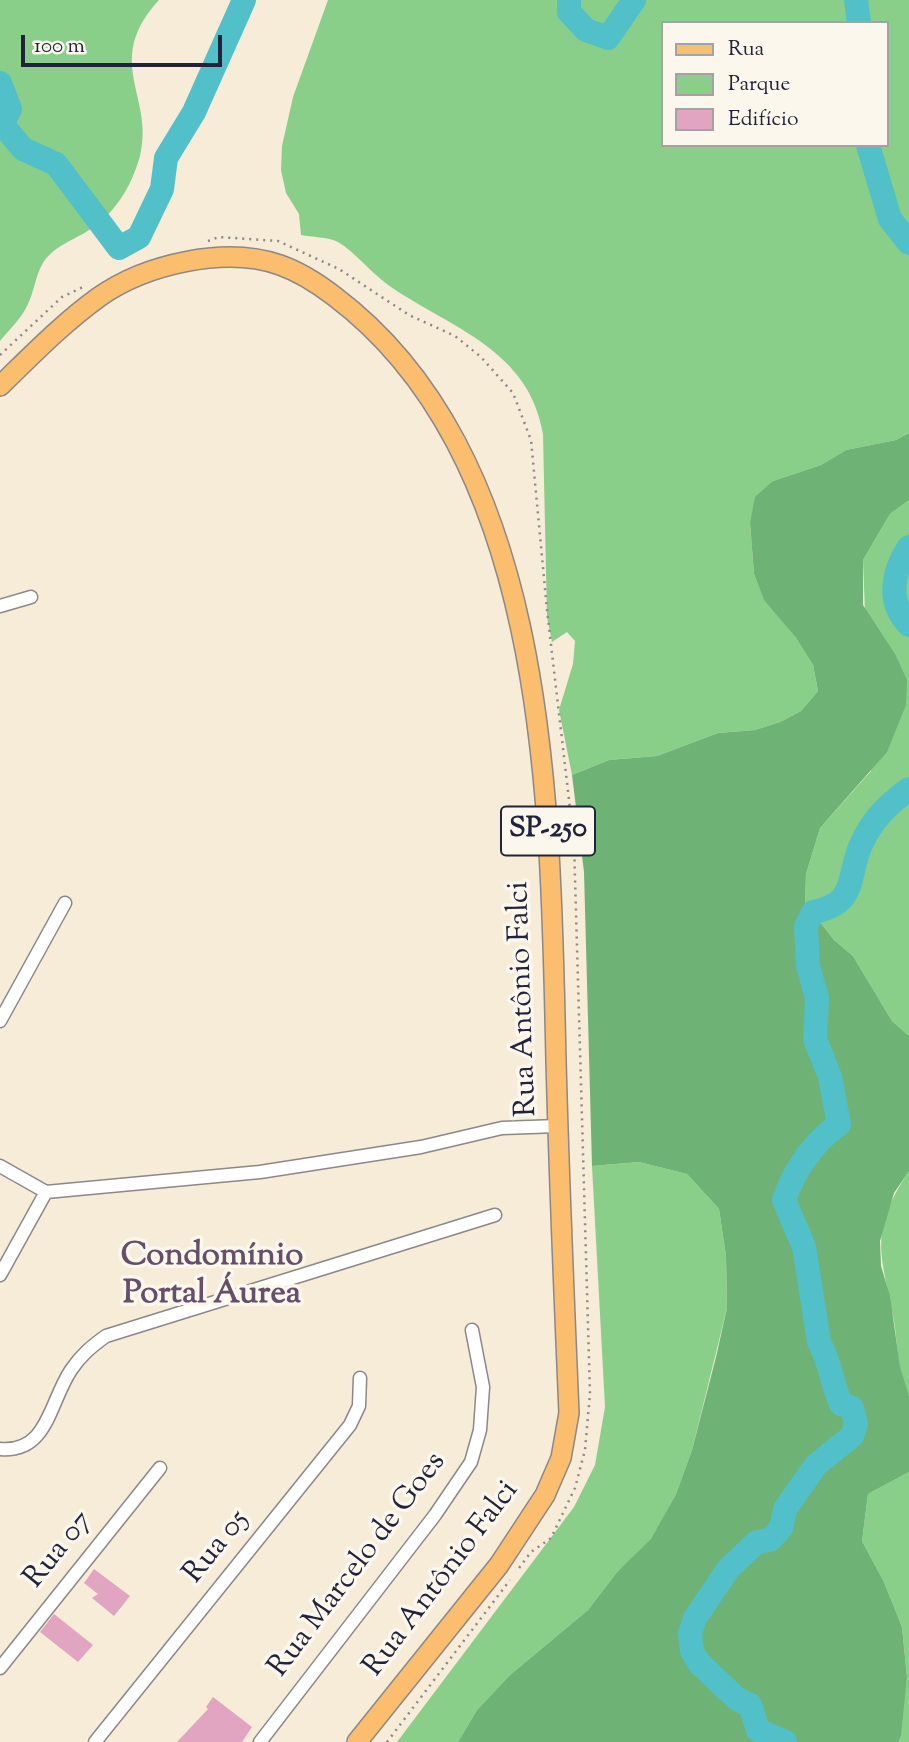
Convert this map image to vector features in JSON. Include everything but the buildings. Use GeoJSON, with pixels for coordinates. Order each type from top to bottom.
{"type":"FeatureCollection","features":[{"type":"Feature","properties":{"kind":"main road","name":"Rua Antônio Falci"},"geometry":{"type":"LineString","coordinates":[[0,386],[65,324],[103,294],[145,275],[181,264],[231,257],[278,264],[314,281],[360,316],[399,357],[443,416],[478,483],[503,557],[541,758],[551,869],[569,1413],[561,1458],[545,1495],[499,1565],[357,1742]]}},
{"type":"Feature","properties":{"kind":"street"},"geometry":{"type":"LineString","coordinates":[[0,606],[31,597]]}},
{"type":"Feature","properties":{"kind":"street"},"geometry":{"type":"LineString","coordinates":[[0,1021],[65,903]]}},
{"type":"Feature","properties":{"kind":"street"},"geometry":{"type":"LineString","coordinates":[[0,1166],[46,1192],[260,1172],[421,1147],[502,1128],[558,1126]]}},
{"type":"Feature","properties":{"kind":"street"},"geometry":{"type":"LineString","coordinates":[[0,1275],[46,1192]]}},
{"type":"Feature","properties":{"kind":"street"},"geometry":{"type":"LineString","coordinates":[[0,1449],[19,1450],[33,1442],[70,1371],[86,1350],[106,1336],[495,1215]]}},
{"type":"Feature","properties":{"kind":"street","name":"Rua Marcelo de Goes"},"geometry":{"type":"LineString","coordinates":[[260,1742],[435,1515],[471,1462],[480,1430],[483,1387],[472,1330]]}},
{"type":"Feature","properties":{"kind":"street","name":"Rua 05"},"geometry":{"type":"LineString","coordinates":[[95,1742],[350,1425],[359,1406],[360,1378]]}},
{"type":"Feature","properties":{"kind":"street","name":"Rua 07"},"geometry":{"type":"LineString","coordinates":[[0,1668],[160,1468]]}},
{"type":"Feature","properties":{"kind":"path"},"geometry":{"type":"LineString","coordinates":[[207,241],[219,237],[278,241],[328,264],[409,315],[455,336],[481,357],[513,393],[531,440],[535,466],[547,610],[574,843],[590,1394],[585,1450],[575,1488],[551,1538],[530,1552],[387,1742]]}},
{"type":"Feature","properties":{"kind":"path"},"geometry":{"type":"LineString","coordinates":[[0,355],[62,297],[85,286]]}},
{"type":"Feature","properties":{"kind":"green space"},"geometry":{"type":"Polygon","coordinates":[[[0,0],[159,0],[142,22],[134,42],[132,61],[143,135],[140,156],[132,179],[120,200],[105,217],[47,257],[40,268],[26,308],[0,341],[0,0]]]}},
{"type":"Feature","properties":{"kind":"green space"},"geometry":{"type":"Polygon","coordinates":[[[328,0],[909,0],[909,433],[896,440],[846,450],[821,465],[773,481],[750,523],[754,574],[764,599],[796,638],[813,665],[818,691],[801,711],[780,722],[755,730],[718,733],[657,756],[609,760],[572,775],[559,710],[573,664],[575,641],[567,632],[552,642],[547,617],[543,434],[535,405],[522,382],[505,362],[485,345],[391,287],[338,242],[301,235],[299,214],[286,193],[281,170],[282,146],[293,97],[328,0]]]}},
{"type":"Feature","properties":{"kind":"green space"},"geometry":{"type":"Polygon","coordinates":[[[909,433],[909,500],[890,514],[863,560],[863,605],[895,654],[907,680],[906,705],[887,752],[820,828],[806,874],[805,903],[834,940],[853,956],[892,1021],[909,1036],[909,1171],[894,1193],[880,1241],[881,1266],[890,1296],[900,1367],[909,1396],[909,1472],[868,1494],[862,1541],[884,1582],[902,1627],[907,1677],[901,1735],[898,1742],[458,1742],[477,1710],[510,1675],[588,1610],[617,1572],[651,1539],[676,1494],[692,1450],[727,1308],[726,1256],[719,1209],[687,1174],[639,1162],[592,1166],[584,872],[572,775],[609,760],[657,756],[718,733],[755,730],[780,722],[801,711],[818,691],[813,665],[796,638],[764,600],[754,574],[750,523],[755,497],[773,481],[821,465],[846,450],[896,440],[909,433]]]}},
{"type":"Feature","properties":{"kind":"green space"},"geometry":{"type":"Polygon","coordinates":[[[909,500],[909,1036],[892,1021],[853,956],[834,940],[805,903],[806,874],[820,828],[871,771],[863,560],[890,514],[909,500]]]}},
{"type":"Feature","properties":{"kind":"green space"},"geometry":{"type":"Polygon","coordinates":[[[639,1162],[687,1174],[719,1209],[726,1256],[727,1308],[692,1450],[676,1494],[651,1540],[617,1572],[588,1610],[510,1675],[477,1710],[458,1742],[397,1742],[574,1507],[595,1465],[605,1407],[592,1166],[639,1162]]]}},
{"type":"Feature","properties":{"kind":"green space"},"geometry":{"type":"Polygon","coordinates":[[[909,1171],[909,1396],[900,1369],[881,1244],[887,1212],[909,1171]]]}},
{"type":"Feature","properties":{"kind":"green space"},"geometry":{"type":"Polygon","coordinates":[[[909,1472],[909,1742],[898,1742],[907,1677],[902,1627],[884,1582],[862,1541],[868,1494],[909,1472]]]}},
{"type":"Feature","properties":{"kind":"waterway"},"geometry":{"type":"LineString","coordinates":[[0,83],[10,109],[2,124],[23,149],[56,164],[119,248],[139,237],[162,189],[166,158],[194,112],[244,0]]}},
{"type":"Feature","properties":{"kind":"waterway"},"geometry":{"type":"LineString","coordinates":[[569,0],[569,12],[586,30],[608,38],[634,0]]}},
{"type":"Feature","properties":{"kind":"waterway"},"geometry":{"type":"LineString","coordinates":[[856,0],[859,21]]}},
{"type":"Feature","properties":{"kind":"waterway"},"geometry":{"type":"LineString","coordinates":[[869,147],[890,219],[909,243]]}},
{"type":"Feature","properties":{"kind":"waterway"},"geometry":{"type":"LineString","coordinates":[[909,547],[899,566],[894,586],[897,606],[909,625]]}},
{"type":"Feature","properties":{"kind":"waterway"},"geometry":{"type":"LineString","coordinates":[[785,1742],[758,1730],[750,1705],[737,1699],[699,1663],[692,1651],[690,1633],[695,1618],[729,1568],[757,1542],[770,1540],[781,1528],[785,1509],[816,1465],[852,1436],[856,1424],[852,1408],[841,1404],[819,1342],[804,1247],[784,1200],[793,1177],[806,1158],[839,1124],[830,1077],[815,1039],[817,998],[808,966],[806,926],[813,912],[837,903],[844,896],[860,847],[869,829],[887,808],[909,789]]}},
{"type":"Feature","properties":{"kind":"district","name":"Condomínio Portal Áurea"},"geometry":{"type":"Point","coordinates":[212,1277]}}]}
